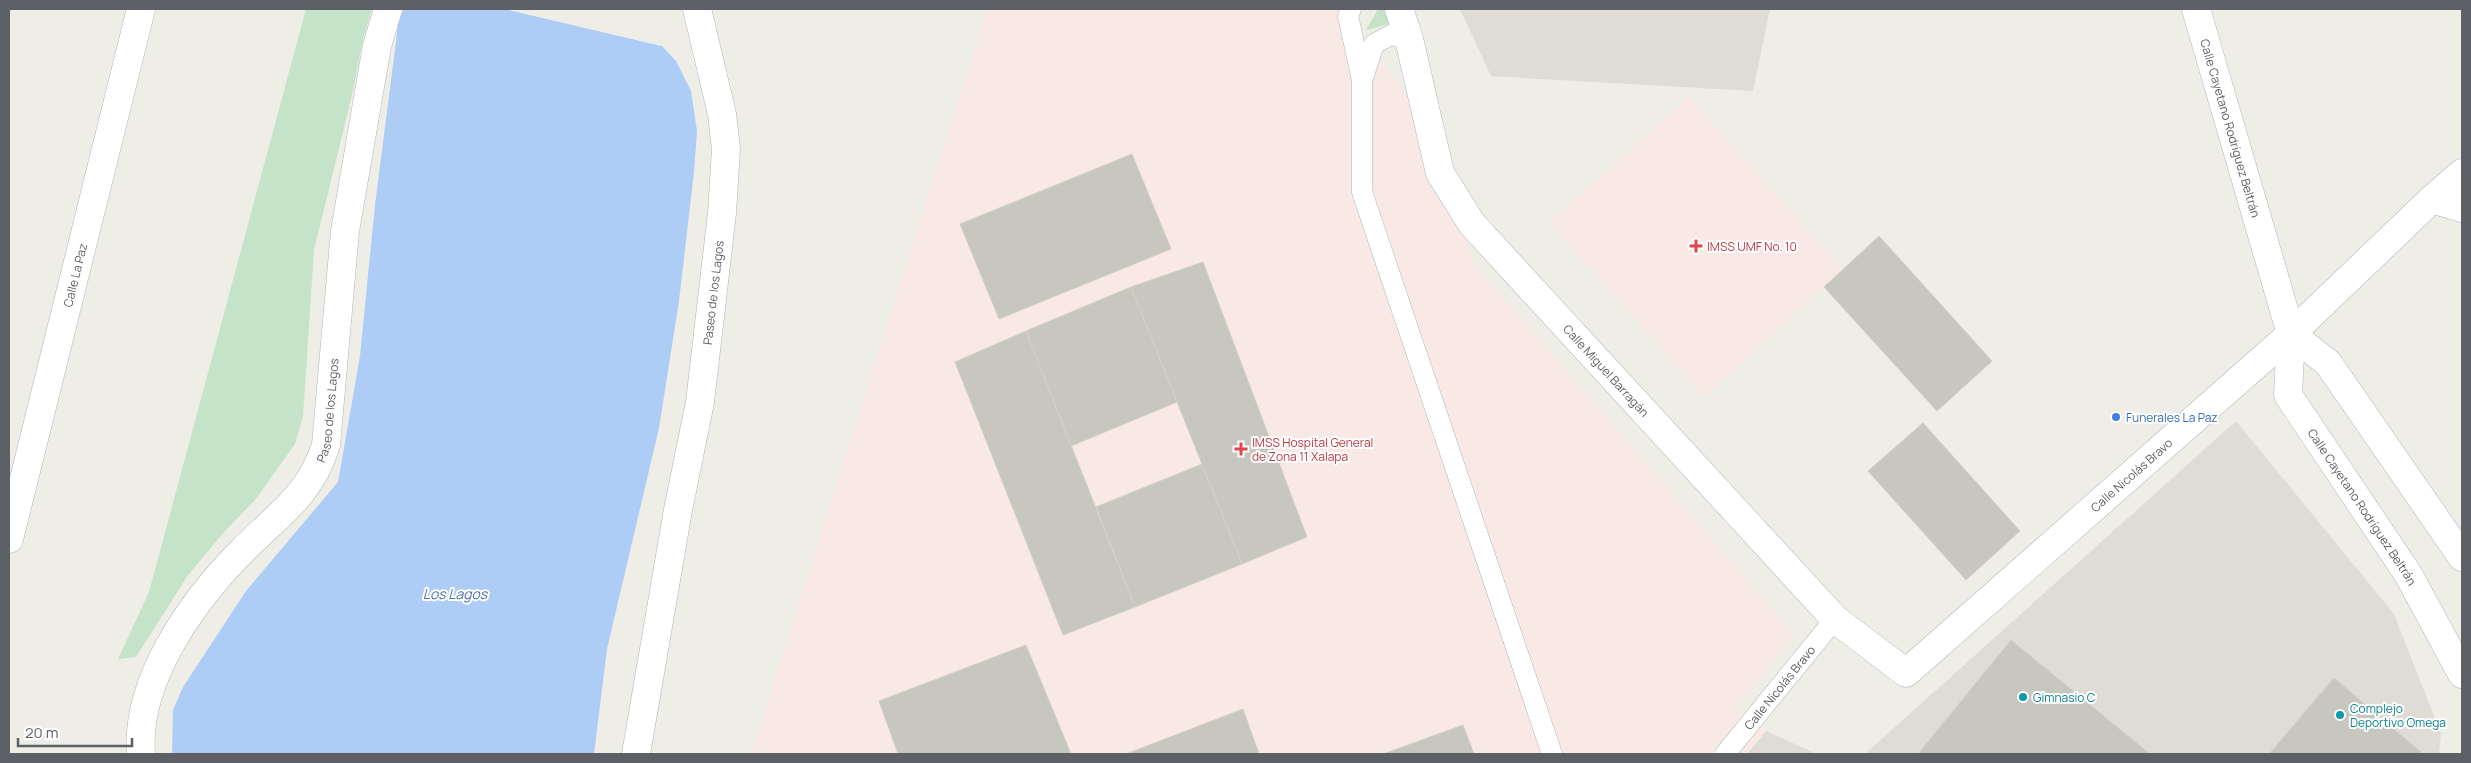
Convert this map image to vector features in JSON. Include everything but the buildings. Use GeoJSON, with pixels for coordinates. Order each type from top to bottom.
{"type":"FeatureCollection","features":[{"type":"Feature","properties":{"kind":"street","name":"Calle La Paz"},"geometry":{"type":"LineString","coordinates":[[10,526],[141,9]]}},
{"type":"Feature","properties":{"kind":"street","name":"Paseo de los Lagos"},"geometry":{"type":"LineString","coordinates":[[141,754],[139,733],[146,704],[163,660],[179,629],[219,576],[304,492],[321,461],[326,445],[345,231],[377,46],[388,9]]}},
{"type":"Feature","properties":{"kind":"street","name":"Paseo de los Lagos"},"geometry":{"type":"LineString","coordinates":[[636,754],[678,510],[700,402],[722,213],[726,149],[723,122],[697,9]]}},
{"type":"Feature","properties":{"kind":"street","name":"Calle Miguel Barragán"},"geometry":{"type":"LineString","coordinates":[[1399,9],[1408,38],[1440,173],[1472,224],[1835,619],[1906,673]]}},
{"type":"Feature","properties":{"kind":"street","name":"Calle Cayetano Rodríguez Beltrán"},"geometry":{"type":"LineString","coordinates":[[2196,9],[2291,334],[2288,395],[2408,574],[2462,674]]}},
{"type":"Feature","properties":{"kind":"street","name":"Calle Nicolás Bravo"},"geometry":{"type":"LineString","coordinates":[[1906,673],[2291,334],[2432,199],[2462,173]]}},
{"type":"Feature","properties":{"kind":"street"},"geometry":{"type":"LineString","coordinates":[[2432,199],[2462,208]]}},
{"type":"Feature","properties":{"kind":"street"},"geometry":{"type":"LineString","coordinates":[[2291,334],[2328,363],[2462,556]]}},
{"type":"Feature","properties":{"kind":"lane"},"geometry":{"type":"LineString","coordinates":[[1351,9],[1348,16],[1362,80],[1362,192],[1552,754]]}},
{"type":"Feature","properties":{"kind":"lane"},"geometry":{"type":"LineString","coordinates":[[1362,80],[1374,44],[1391,35],[1408,38]]}},
{"type":"Feature","properties":{"kind":"lane","name":"Calle Nicolás Bravo"},"geometry":{"type":"LineString","coordinates":[[1725,754],[1835,619]]}},
{"type":"Feature","properties":{"kind":"shaded area","name":"IMSS Hospital General de Zona 11 Xalapa"},"geometry":{"type":"Polygon","coordinates":[[[987,9],[1342,9],[1428,125],[1474,264],[1794,634],[1737,707],[1766,731],[1747,754],[751,754],[987,9]]]}},
{"type":"Feature","properties":{"kind":"shaded area"},"geometry":{"type":"Polygon","coordinates":[[[1460,9],[1770,9],[1753,91],[1491,76],[1460,9]]]}},
{"type":"Feature","properties":{"kind":"shaded area","name":"IMSS UMF No. 10"},"geometry":{"type":"Polygon","coordinates":[[[1689,97],[1843,269],[1705,397],[1549,223],[1689,97]]]}},
{"type":"Feature","properties":{"kind":"shaded area"},"geometry":{"type":"Polygon","coordinates":[[[2236,421],[2394,614],[2441,734],[2439,754],[1865,754],[2236,421]]]}},
{"type":"Feature","properties":{"kind":"shaded area"},"geometry":{"type":"Polygon","coordinates":[[[1766,731],[1817,754],[1747,754],[1766,731]]]}},
{"type":"Feature","properties":{"kind":"green space"},"geometry":{"type":"Polygon","coordinates":[[[306,9],[372,9],[363,39],[353,91],[314,250],[303,416],[295,444],[255,500],[224,532],[188,575],[136,657],[118,659],[149,592],[306,9]]]}},
{"type":"Feature","properties":{"kind":"green space"},"geometry":{"type":"Polygon","coordinates":[[[1378,9],[1403,9],[1406,20],[1366,30],[1378,9]]]}},
{"type":"Feature","properties":{"kind":"water","name":"Los Lagos"},"geometry":{"type":"Polygon","coordinates":[[[404,9],[505,9],[662,46],[676,61],[691,91],[697,131],[679,301],[659,428],[607,649],[594,754],[172,754],[173,710],[183,687],[246,591],[338,482],[360,356],[375,205],[399,18],[404,9]]]}},
{"type":"Feature","properties":{"kind":"pier"},"geometry":{"type":"Polygon","coordinates":[[[505,9],[516,9],[662,44],[662,46],[505,9]]]}},
{"type":"Feature","properties":{"kind":"place","name":"IMSS UMF No. 10"},"geometry":{"type":"Point","coordinates":[1696,246]}},
{"type":"Feature","properties":{"kind":"place","name":"Funerales La Paz"},"geometry":{"type":"Point","coordinates":[2116,417]}},
{"type":"Feature","properties":{"kind":"place","name":"IMSS Hospital General de Zona 11 Xalapa"},"geometry":{"type":"Point","coordinates":[1241,449]}},
{"type":"Feature","properties":{"kind":"place","name":"Gimnasio C"},"geometry":{"type":"Point","coordinates":[2023,697]}},
{"type":"Feature","properties":{"kind":"place","name":"Complejo Deportivo Omega"},"geometry":{"type":"Point","coordinates":[2340,715]}}]}
